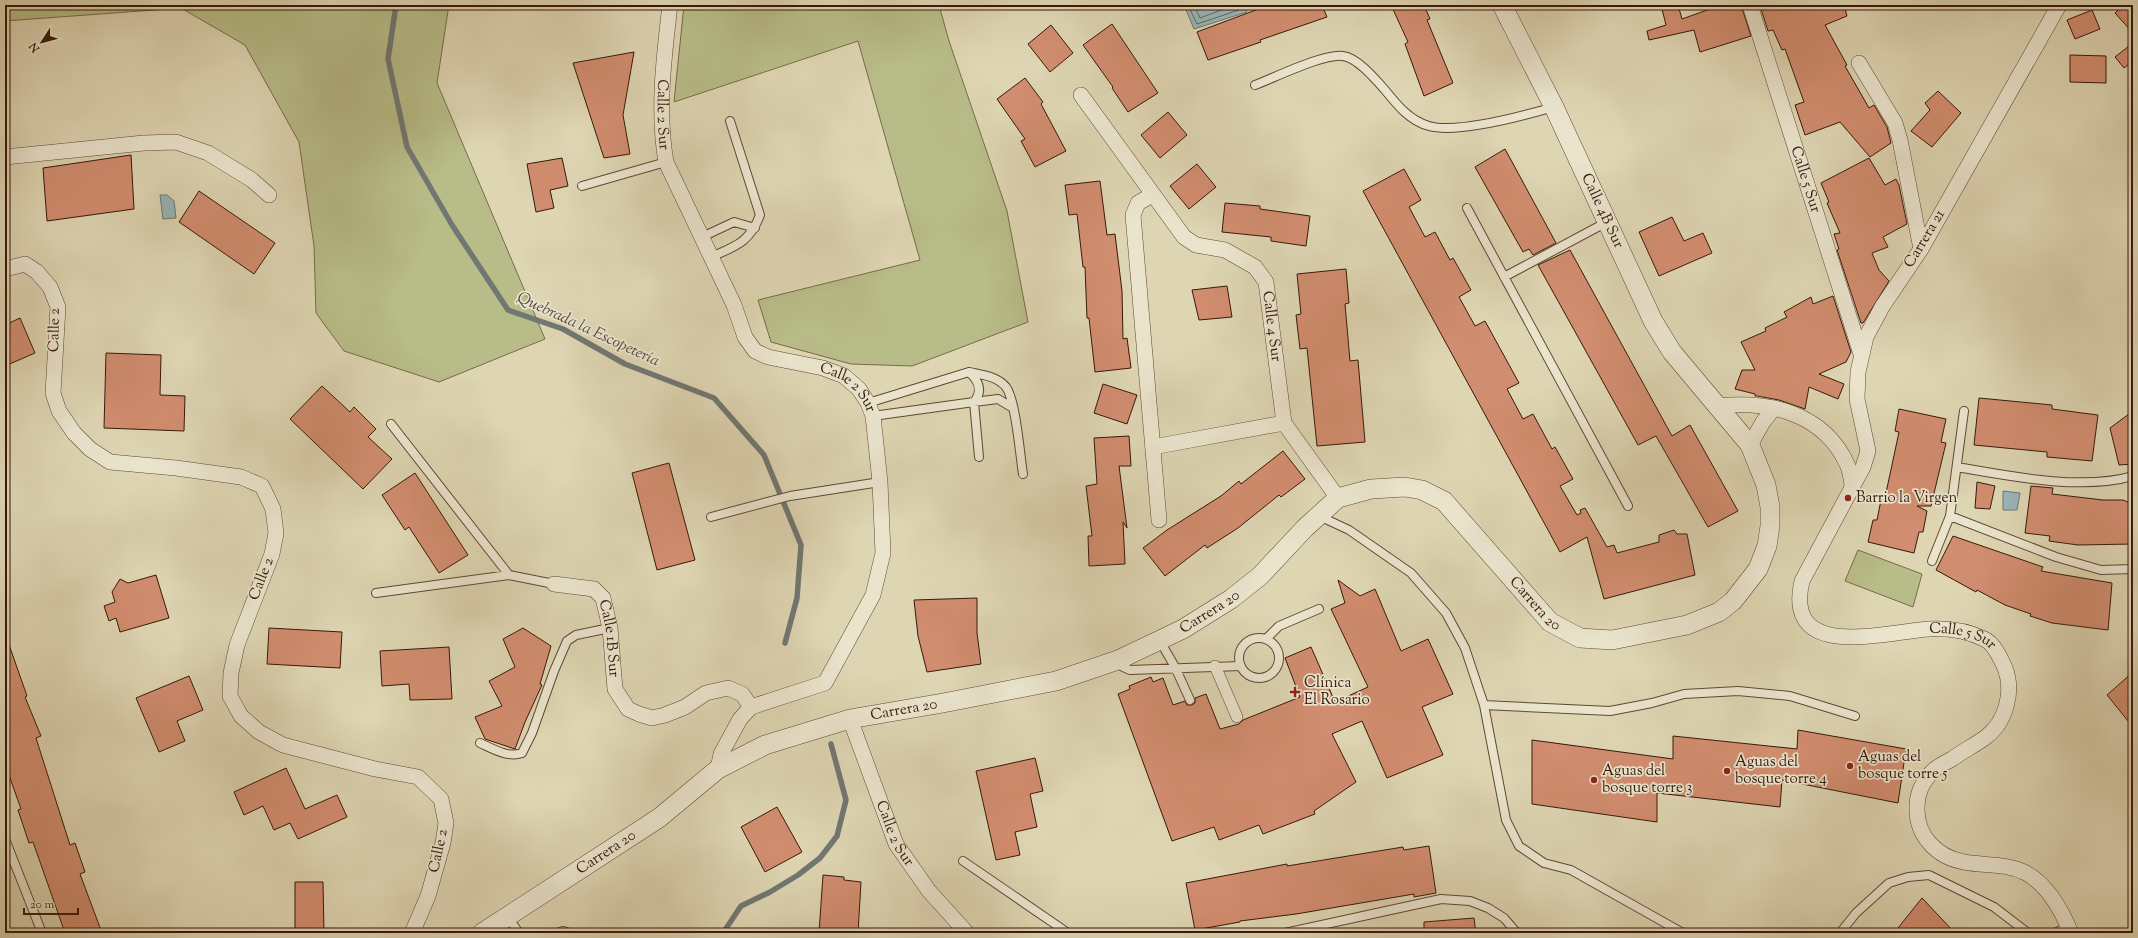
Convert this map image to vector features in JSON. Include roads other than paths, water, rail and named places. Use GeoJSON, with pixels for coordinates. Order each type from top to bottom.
{"type":"FeatureCollection","features":[{"type":"Feature","properties":{"kind":"street","name":"Calle 2 Sur"},"geometry":{"type":"LineString","coordinates":[[670,5],[661,86],[662,141],[666,162],[734,305],[745,337],[755,351],[768,357],[823,368],[844,376],[859,390],[871,409],[880,482],[883,554],[874,595],[825,683],[751,707]]}},
{"type":"Feature","properties":{"kind":"street","name":"Calle 4B Sur"},"geometry":{"type":"LineString","coordinates":[[1502,5],[1554,107],[1657,327],[1672,352],[1719,406],[1750,445]]}},
{"type":"Feature","properties":{"kind":"street","name":"Calle 5 Sur"},"geometry":{"type":"LineString","coordinates":[[1750,5],[1861,354]]}},
{"type":"Feature","properties":{"kind":"street","name":"Carrera 21"},"geometry":{"type":"LineString","coordinates":[[1852,485],[1863,467],[1868,451],[1857,400],[1858,372],[1866,337],[1882,307],[1921,249],[2058,7]]}},
{"type":"Feature","properties":{"kind":"street"},"geometry":{"type":"LineString","coordinates":[[1859,63],[1895,123],[1900,140],[1921,249]]}},
{"type":"Feature","properties":{"kind":"street","name":"Calle 4 Sur"},"geometry":{"type":"LineString","coordinates":[[1081,95],[1152,195],[1184,237],[1196,245],[1225,250],[1255,267],[1266,282],[1284,423],[1338,498]]}},
{"type":"Feature","properties":{"kind":"street"},"geometry":{"type":"LineString","coordinates":[[5,157],[144,143],[176,142],[208,153],[252,180],[269,195]]}},
{"type":"Feature","properties":{"kind":"street"},"geometry":{"type":"LineString","coordinates":[[1152,195],[1138,203],[1133,215],[1159,520]]}},
{"type":"Feature","properties":{"kind":"street","name":"Calle 2"},"geometry":{"type":"LineString","coordinates":[[5,269],[25,264],[38,272],[50,287],[58,307],[54,393],[59,411],[74,433],[90,449],[110,462],[176,468],[241,477],[262,486],[273,509],[276,533],[272,554],[237,645],[230,696],[241,716],[259,732],[283,745],[374,769],[418,777],[441,799],[446,824],[444,843],[428,896],[412,933]]}},
{"type":"Feature","properties":{"kind":"street"},"geometry":{"type":"LineString","coordinates":[[1719,406],[1753,405],[1774,408],[1801,417],[1820,428],[1835,443],[1848,465],[1852,485]]}},
{"type":"Feature","properties":{"kind":"street"},"geometry":{"type":"LineString","coordinates":[[1750,445],[1763,422],[1774,408]]}},
{"type":"Feature","properties":{"kind":"street"},"geometry":{"type":"LineString","coordinates":[[1153,447],[1284,423]]}},
{"type":"Feature","properties":{"kind":"street","name":"Carrera 20"},"geometry":{"type":"LineString","coordinates":[[482,933],[659,818],[718,769],[765,745],[850,719],[1056,681],[1118,660],[1160,641],[1230,599],[1260,576],[1338,498],[1371,488],[1389,487],[1422,490],[1444,501],[1550,622],[1580,638],[1612,640],[1687,625],[1705,619],[1728,605],[1746,587],[1758,569],[1767,546],[1770,526],[1770,507],[1766,485],[1750,445]]}},
{"type":"Feature","properties":{"kind":"street","name":"Calle 5 Sur"},"geometry":{"type":"LineString","coordinates":[[1852,485],[1802,581],[1798,596],[1800,608],[1814,630],[1826,635],[1841,638],[1861,637],[1945,629],[1965,632],[1986,639],[1996,651],[2009,678],[2009,695],[2006,707],[1987,736],[1931,772],[1919,789],[1917,808],[1921,833],[1935,850],[1950,858],[1964,862],[2007,867],[2026,873],[2043,886],[2055,901],[2065,931]]}},
{"type":"Feature","properties":{"kind":"street","name":"Calle 1B Sur"},"geometry":{"type":"LineString","coordinates":[[554,584],[594,589],[603,598],[610,628],[615,689],[628,709],[652,718],[685,708],[706,693],[728,688],[742,694],[751,707]]}},
{"type":"Feature","properties":{"kind":"street"},"geometry":{"type":"LineString","coordinates":[[1215,666],[1237,717]]}},
{"type":"Feature","properties":{"kind":"street"},"geometry":{"type":"LineString","coordinates":[[718,769],[721,754],[740,719],[751,707]]}},
{"type":"Feature","properties":{"kind":"street","name":"Calle 2 Sur"},"geometry":{"type":"LineString","coordinates":[[850,719],[896,844],[929,890],[966,933]]}},
{"type":"Feature","properties":{"kind":"lane"},"geometry":{"type":"LineString","coordinates":[[1254,85],[1326,58],[1344,56],[1367,71],[1396,104],[1412,118],[1428,126],[1449,129],[1518,117],[1554,107]]}},
{"type":"Feature","properties":{"kind":"lane"},"geometry":{"type":"LineString","coordinates":[[711,257],[743,243],[755,228],[760,215],[730,121]]}},
{"type":"Feature","properties":{"kind":"lane"},"geometry":{"type":"LineString","coordinates":[[582,186],[666,162]]}},
{"type":"Feature","properties":{"kind":"lane"},"geometry":{"type":"LineString","coordinates":[[1467,208],[1628,506]]}},
{"type":"Feature","properties":{"kind":"lane"},"geometry":{"type":"LineString","coordinates":[[702,237],[734,222],[755,228]]}},
{"type":"Feature","properties":{"kind":"lane"},"geometry":{"type":"LineString","coordinates":[[1504,276],[1607,222]]}},
{"type":"Feature","properties":{"kind":"lane"},"geometry":{"type":"LineString","coordinates":[[969,372],[979,385],[979,392],[974,402],[979,457]]}},
{"type":"Feature","properties":{"kind":"lane"},"geometry":{"type":"LineString","coordinates":[[871,409],[969,372],[992,378],[1000,382],[1007,389],[1013,408],[1023,474]]}},
{"type":"Feature","properties":{"kind":"lane"},"geometry":{"type":"LineString","coordinates":[[871,409],[998,399],[1013,408]]}},
{"type":"Feature","properties":{"kind":"lane"},"geometry":{"type":"LineString","coordinates":[[1932,561],[1950,516],[1964,410]]}},
{"type":"Feature","properties":{"kind":"lane"},"geometry":{"type":"LineString","coordinates":[[391,424],[510,575]]}},
{"type":"Feature","properties":{"kind":"lane"},"geometry":{"type":"LineString","coordinates":[[1957,466],[2026,477],[2081,482],[2114,482],[2133,476]]}},
{"type":"Feature","properties":{"kind":"lane"},"geometry":{"type":"LineString","coordinates":[[711,517],[790,496],[880,482]]}},
{"type":"Feature","properties":{"kind":"lane"},"geometry":{"type":"LineString","coordinates":[[1319,516],[1349,530],[1405,568],[1446,613],[1465,648],[1484,705],[1506,820],[1519,846],[1544,863],[1571,870],[1683,933]]}},
{"type":"Feature","properties":{"kind":"lane"},"geometry":{"type":"LineString","coordinates":[[1950,516],[2056,557],[2086,566],[2101,570],[2133,569]]}},
{"type":"Feature","properties":{"kind":"lane"},"geometry":{"type":"LineString","coordinates":[[376,593],[510,575],[554,584]]}},
{"type":"Feature","properties":{"kind":"lane"},"geometry":{"type":"LineString","coordinates":[[1266,639],[1279,626],[1319,609]]}},
{"type":"Feature","properties":{"kind":"lane"},"geometry":{"type":"LineString","coordinates":[[480,743],[494,750],[515,755],[522,753],[532,733],[554,671],[567,641],[576,635],[610,628]]}},
{"type":"Feature","properties":{"kind":"lane"},"geometry":{"type":"LineString","coordinates":[[1259,638],[1266,639],[1273,643],[1280,658],[1278,666],[1274,672],[1260,678],[1252,677],[1245,672],[1241,666],[1239,658],[1245,644],[1251,640],[1259,638]]}},
{"type":"Feature","properties":{"kind":"lane"},"geometry":{"type":"LineString","coordinates":[[1160,641],[1175,667],[1190,700]]}},
{"type":"Feature","properties":{"kind":"lane"},"geometry":{"type":"LineString","coordinates":[[1118,660],[1123,667],[1130,670],[1175,667],[1241,666]]}},
{"type":"Feature","properties":{"kind":"lane"},"geometry":{"type":"LineString","coordinates":[[1484,705],[1610,711],[1652,703],[1684,694],[1738,691],[1790,696],[1855,716]]}},
{"type":"Feature","properties":{"kind":"lane"},"geometry":{"type":"LineString","coordinates":[[5,839],[42,933]]}},
{"type":"Feature","properties":{"kind":"lane"},"geometry":{"type":"LineString","coordinates":[[963,860],[1068,933]]}},
{"type":"Feature","properties":{"kind":"lane"},"geometry":{"type":"LineString","coordinates":[[1840,933],[1856,913],[1890,883],[1908,877],[1929,875],[1994,907],[2028,933]]}},
{"type":"Feature","properties":{"kind":"lane"},"geometry":{"type":"LineString","coordinates":[[1285,933],[1441,899],[1470,901],[1488,908],[1504,918],[1518,933]]}},
{"type":"Feature","properties":{"kind":"lane"},"geometry":{"type":"LineString","coordinates":[[508,917],[519,933]]}},
{"type":"Feature","properties":{"kind":"lane"},"geometry":{"type":"LineString","coordinates":[[558,933],[562,931],[569,933]]}},
{"type":"Feature","properties":{"kind":"water"},"geometry":{"type":"Polygon","coordinates":[[[1184,5],[1244,5],[1247,12],[1194,29],[1184,5]]]}},
{"type":"Feature","properties":{"kind":"water"},"geometry":{"type":"Polygon","coordinates":[[[160,195],[167,195],[174,201],[176,218],[163,219],[160,195]]]}},
{"type":"Feature","properties":{"kind":"water"},"geometry":{"type":"Polygon","coordinates":[[[2003,491],[2020,493],[2017,510],[2003,510],[2003,491]]]}},
{"type":"Feature","properties":{"kind":"waterway","name":"Quebrada la Escopetería"},"geometry":{"type":"LineString","coordinates":[[396,5],[388,59],[407,147],[452,225],[508,310],[563,329],[625,364],[714,398],[764,455],[801,545],[797,598],[785,643]]}},
{"type":"Feature","properties":{"kind":"waterway","name":"Quebrada la Escopetería"},"geometry":{"type":"LineString","coordinates":[[723,933],[741,906],[770,892],[798,875],[820,858],[837,836],[846,800],[831,744]]}},
{"type":"Feature","properties":{"kind":"place","name":"Barrio la Virgen"},"geometry":{"type":"Point","coordinates":[1848,498]}},
{"type":"Feature","properties":{"kind":"place","name":"Clínica El Rosario"},"geometry":{"type":"Point","coordinates":[1295,692]}},
{"type":"Feature","properties":{"kind":"place","name":"Aguas del bosque torre 5"},"geometry":{"type":"Point","coordinates":[1850,766]}},
{"type":"Feature","properties":{"kind":"place","name":"Aguas del bosque torre 4"},"geometry":{"type":"Point","coordinates":[1727,771]}},
{"type":"Feature","properties":{"kind":"place","name":"Aguas del bosque torre 3"},"geometry":{"type":"Point","coordinates":[1594,780]}}]}
